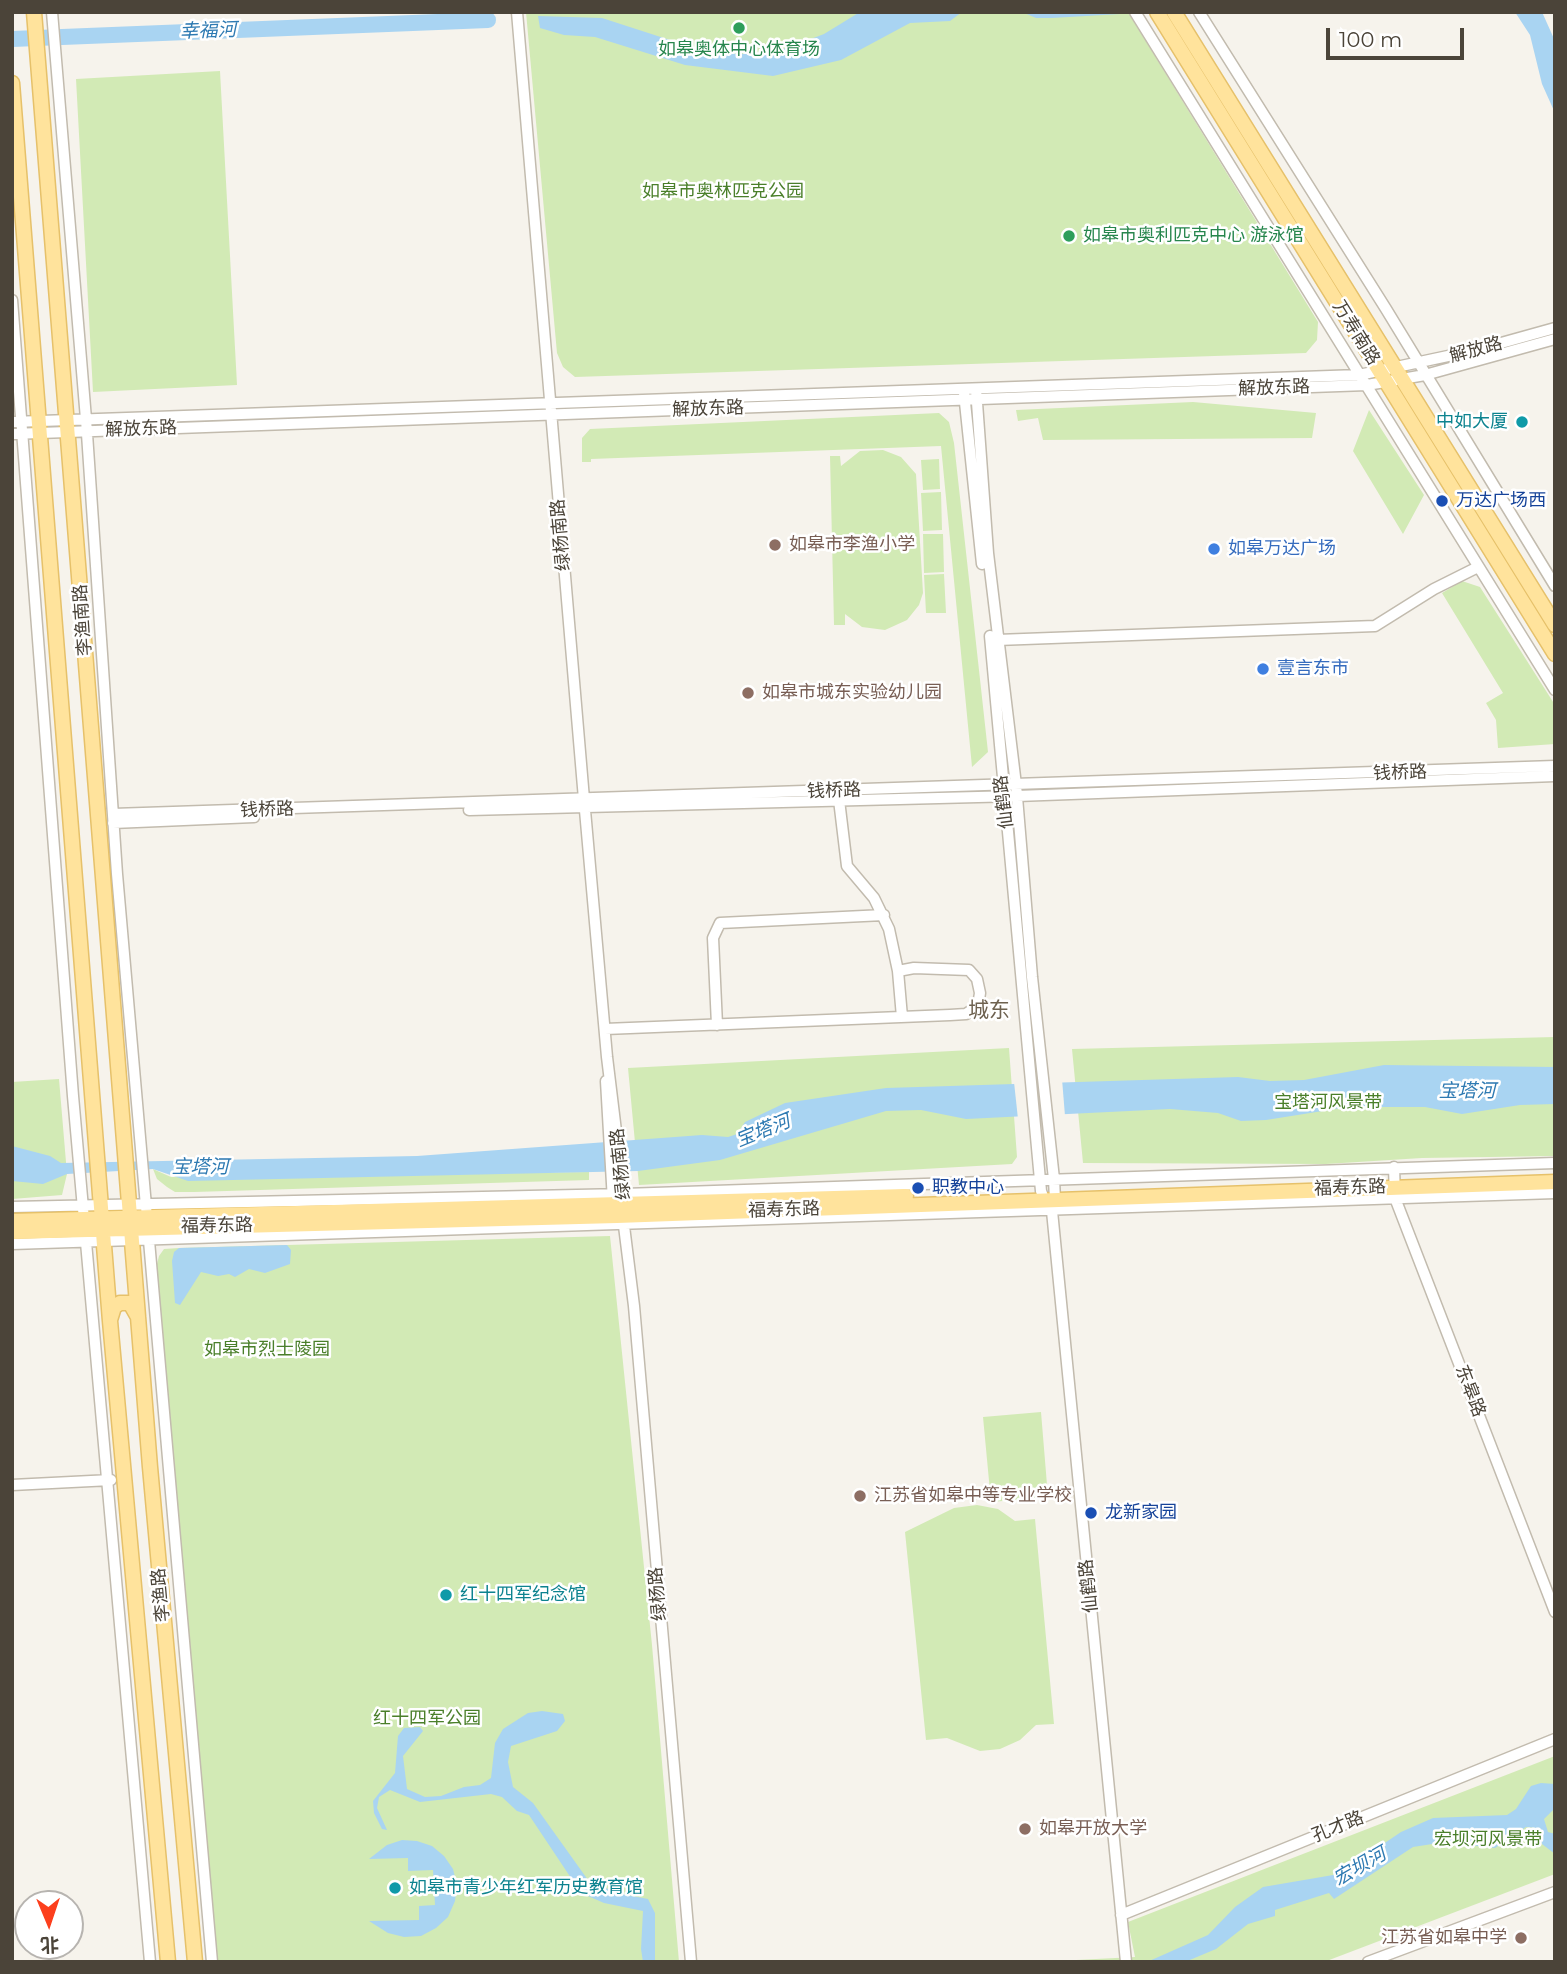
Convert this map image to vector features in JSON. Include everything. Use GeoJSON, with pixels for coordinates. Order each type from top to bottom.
{"type":"FeatureCollection","features":[{"type":"Feature","properties":{"kind":"main road","name":"李渔南路"},"geometry":{"type":"LineString","coordinates":[[34,12],[131,1222]]}},
{"type":"Feature","properties":{"kind":"main road","name":"万寿南路"},"geometry":{"type":"LineString","coordinates":[[1157,12],[1555,654]]}},
{"type":"Feature","properties":{"kind":"main road","name":"万寿南路"},"geometry":{"type":"LineString","coordinates":[[1174,12],[1555,625]]}},
{"type":"Feature","properties":{"kind":"main road","name":"李渔南路"},"geometry":{"type":"LineString","coordinates":[[12,83],[103,1223]]}},
{"type":"Feature","properties":{"kind":"main road"},"geometry":{"type":"LineString","coordinates":[[97,1140],[106,1148],[116,1147],[124,1139]]}},
{"type":"Feature","properties":{"kind":"main road","name":"福寿东路"},"geometry":{"type":"LineString","coordinates":[[12,1232],[84,1224],[148,1221],[620,1203],[1395,1182],[1555,1172]]}},
{"type":"Feature","properties":{"kind":"main road","name":"福寿东路"},"geometry":{"type":"LineString","coordinates":[[1395,1182],[1555,1182]]}},
{"type":"Feature","properties":{"kind":"main road","name":"福寿东路"},"geometry":{"type":"LineString","coordinates":[[12,1221],[84,1224]]}},
{"type":"Feature","properties":{"kind":"main road","name":"李渔路"},"geometry":{"type":"LineString","coordinates":[[131,1222],[195,1962]]}},
{"type":"Feature","properties":{"kind":"main road","name":"李渔路"},"geometry":{"type":"LineString","coordinates":[[103,1223],[169,1962]]}},
{"type":"Feature","properties":{"kind":"main road"},"geometry":{"type":"LineString","coordinates":[[110,1321],[114,1307],[130,1303],[136,1310],[139,1321]]}},
{"type":"Feature","properties":{"kind":"street"},"geometry":{"type":"LineString","coordinates":[[52,12],[86,425],[113,819],[212,1962]]}},
{"type":"Feature","properties":{"kind":"street","name":"绿杨南路"},"geometry":{"type":"LineString","coordinates":[[517,12],[620,1203]]}},
{"type":"Feature","properties":{"kind":"street"},"geometry":{"type":"LineString","coordinates":[[1135,12],[1555,690]]}},
{"type":"Feature","properties":{"kind":"street"},"geometry":{"type":"LineString","coordinates":[[1199,12],[1555,586]]}},
{"type":"Feature","properties":{"kind":"street"},"geometry":{"type":"LineString","coordinates":[[12,300],[17,428],[150,1962]]}},
{"type":"Feature","properties":{"kind":"street","name":"解放路"},"geometry":{"type":"LineString","coordinates":[[1399,373],[1418,364],[1555,328]]}},
{"type":"Feature","properties":{"kind":"street","name":"解放路"},"geometry":{"type":"LineString","coordinates":[[1399,373],[1424,374],[1555,339]]}},
{"type":"Feature","properties":{"kind":"street","name":"解放东路"},"geometry":{"type":"LineString","coordinates":[[976,394],[1382,376],[1399,373]]}},
{"type":"Feature","properties":{"kind":"street","name":"解放东路"},"geometry":{"type":"LineString","coordinates":[[17,428],[551,411],[964,394],[1367,385],[1382,376]]}},
{"type":"Feature","properties":{"kind":"street","name":"仙鹤路"},"geometry":{"type":"LineString","coordinates":[[964,394],[991,643],[1029,1058],[1045,1154],[1126,1962]]}},
{"type":"Feature","properties":{"kind":"street","name":"仙鹤路"},"geometry":{"type":"LineString","coordinates":[[976,394],[997,640],[1016,790],[1042,1058],[1045,1154]]}},
{"type":"Feature","properties":{"kind":"street"},"geometry":{"type":"LineString","coordinates":[[997,640],[1375,626],[1434,589],[1478,567]]}},
{"type":"Feature","properties":{"kind":"street","name":"钱桥路"},"geometry":{"type":"LineString","coordinates":[[584,804],[839,800],[1555,766]]}},
{"type":"Feature","properties":{"kind":"street","name":"钱桥路"},"geometry":{"type":"LineString","coordinates":[[1016,790],[1555,776]]}},
{"type":"Feature","properties":{"kind":"street","name":"钱桥路"},"geometry":{"type":"LineString","coordinates":[[113,819],[1003,791]]}},
{"type":"Feature","properties":{"kind":"street"},"geometry":{"type":"LineString","coordinates":[[839,800],[847,866],[866,885],[884,915],[898,971],[902,1017]]}},
{"type":"Feature","properties":{"kind":"street"},"geometry":{"type":"LineString","coordinates":[[717,1025],[713,938],[720,922],[884,915]]}},
{"type":"Feature","properties":{"kind":"street"},"geometry":{"type":"LineString","coordinates":[[605,1030],[966,1014],[978,1006],[980,993],[977,979],[970,970],[914,968],[898,971]]}},
{"type":"Feature","properties":{"kind":"street"},"geometry":{"type":"LineString","coordinates":[[12,1244],[84,1224],[103,1223],[620,1203],[1395,1182],[1555,1163]]}},
{"type":"Feature","properties":{"kind":"street"},"geometry":{"type":"LineString","coordinates":[[1395,1182],[1555,1193]]}},
{"type":"Feature","properties":{"kind":"street","name":"东皋路"},"geometry":{"type":"LineString","coordinates":[[1395,1182],[1555,1612]]}},
{"type":"Feature","properties":{"kind":"street","name":"绿杨路"},"geometry":{"type":"LineString","coordinates":[[620,1203],[634,1306],[691,1962]]}},
{"type":"Feature","properties":{"kind":"street"},"geometry":{"type":"LineString","coordinates":[[12,1207],[84,1224]]}},
{"type":"Feature","properties":{"kind":"street"},"geometry":{"type":"LineString","coordinates":[[12,1485],[125,1479]]}},
{"type":"Feature","properties":{"kind":"street","name":"孔才路"},"geometry":{"type":"LineString","coordinates":[[1121,1915],[1555,1739]]}},
{"type":"Feature","properties":{"kind":"street"},"geometry":{"type":"LineString","coordinates":[[1368,1962],[1555,1892]]}},
{"type":"Feature","properties":{"kind":"green space","name":"如皋市奥林匹克公园"},"geometry":{"type":"Polygon","coordinates":[[[526,12],[1128,12],[1318,322],[1317,340],[1306,353],[575,377],[563,367],[557,353],[526,12]]]}},
{"type":"Feature","properties":{"kind":"green space"},"geometry":{"type":"Polygon","coordinates":[[[220,71],[237,385],[93,392],[76,79],[220,71]]]}},
{"type":"Feature","properties":{"kind":"green space"},"geometry":{"type":"Polygon","coordinates":[[[1193,402],[1316,413],[1312,438],[1043,440],[1038,418],[1018,421],[1016,410],[1193,402]]]}},
{"type":"Feature","properties":{"kind":"green space"},"geometry":{"type":"Polygon","coordinates":[[[1369,410],[1424,495],[1403,534],[1353,451],[1369,410]]]}},
{"type":"Feature","properties":{"kind":"green space"},"geometry":{"type":"Polygon","coordinates":[[[939,413],[949,422],[954,443],[988,752],[972,767],[941,446],[591,459],[591,462],[582,462],[582,438],[590,429],[939,413]]]}},
{"type":"Feature","properties":{"kind":"green space"},"geometry":{"type":"Polygon","coordinates":[[[883,450],[901,457],[916,474],[923,593],[919,605],[907,620],[885,630],[862,627],[845,614],[845,625],[834,625],[830,456],[840,456],[841,466],[860,451],[883,450]]]}},
{"type":"Feature","properties":{"kind":"green space"},"geometry":{"type":"Polygon","coordinates":[[[939,459],[940,489],[923,490],[921,460],[939,459]]]}},
{"type":"Feature","properties":{"kind":"green space"},"geometry":{"type":"Polygon","coordinates":[[[941,492],[942,530],[923,531],[921,493],[941,492]]]}},
{"type":"Feature","properties":{"kind":"green space"},"geometry":{"type":"Polygon","coordinates":[[[923,534],[943,534],[944,572],[924,573],[923,534]]]}},
{"type":"Feature","properties":{"kind":"green space"},"geometry":{"type":"Polygon","coordinates":[[[944,574],[946,613],[926,613],[924,575],[944,574]]]}},
{"type":"Feature","properties":{"kind":"green space"},"geometry":{"type":"Polygon","coordinates":[[[1462,581],[1480,587],[1555,705],[1555,744],[1498,748],[1496,720],[1486,703],[1503,693],[1442,593],[1462,581]]]}},
{"type":"Feature","properties":{"kind":"green space","name":"宝塔河风景带"},"geometry":{"type":"Polygon","coordinates":[[[1555,1037],[1555,1156],[1422,1158],[1326,1164],[1083,1163],[1072,1049],[1555,1037]]]}},
{"type":"Feature","properties":{"kind":"green space"},"geometry":{"type":"Polygon","coordinates":[[[1009,1048],[1017,1157],[1012,1164],[639,1185],[628,1068],[1009,1048]]]}},
{"type":"Feature","properties":{"kind":"green space"},"geometry":{"type":"Polygon","coordinates":[[[59,1079],[67,1174],[62,1195],[12,1199],[12,1082],[59,1079]]]}},
{"type":"Feature","properties":{"kind":"green space"},"geometry":{"type":"Polygon","coordinates":[[[153,1169],[171,1177],[589,1172],[589,1180],[175,1192],[157,1179],[153,1169]]]}},
{"type":"Feature","properties":{"kind":"green space","name":"红十四军公园"},"geometry":{"type":"Polygon","coordinates":[[[610,1236],[652,1645],[679,1962],[217,1962],[156,1268],[159,1256],[164,1249],[179,1248],[610,1236]]]}},
{"type":"Feature","properties":{"kind":"green space"},"geometry":{"type":"Polygon","coordinates":[[[1041,1412],[1048,1497],[991,1502],[983,1417],[1041,1412]]]}},
{"type":"Feature","properties":{"kind":"green space"},"geometry":{"type":"Polygon","coordinates":[[[977,1505],[998,1509],[1015,1521],[1035,1519],[1054,1724],[1036,1725],[1020,1740],[1000,1749],[980,1751],[947,1738],[926,1740],[905,1532],[954,1508],[977,1505]]]}},
{"type":"Feature","properties":{"kind":"green space","name":"宏坝河风景带"},"geometry":{"type":"Polygon","coordinates":[[[1555,1756],[1555,1874],[1324,1962],[1037,1962],[1135,1957],[1128,1922],[1555,1756]]]}},
{"type":"Feature","properties":{"kind":"water"},"geometry":{"type":"Polygon","coordinates":[[[860,12],[962,12],[950,21],[910,23],[841,60],[773,76],[685,65],[595,37],[564,35],[540,28],[538,16],[602,18],[707,52],[739,54],[769,53],[790,47],[824,34],[860,12]]]}},
{"type":"Feature","properties":{"kind":"water"},"geometry":{"type":"Polygon","coordinates":[[[1022,12],[1154,12],[1036,18],[1022,12]]]}},
{"type":"Feature","properties":{"kind":"water"},"geometry":{"type":"Polygon","coordinates":[[[1515,12],[1542,12],[1555,41],[1555,113],[1542,84],[1530,35],[1515,12]]]}},
{"type":"Feature","properties":{"kind":"water","name":"宝塔河"},"geometry":{"type":"Polygon","coordinates":[[[1384,1065],[1555,1067],[1555,1104],[1520,1105],[1462,1114],[1425,1107],[1348,1107],[1266,1120],[1241,1121],[1218,1113],[1170,1109],[966,1119],[921,1110],[886,1111],[720,1160],[638,1171],[188,1181],[153,1169],[67,1174],[43,1184],[12,1181],[12,1146],[50,1156],[61,1163],[417,1156],[702,1135],[728,1137],[737,1134],[745,1122],[785,1103],[886,1088],[1238,1077],[1270,1081],[1304,1080],[1384,1065]]]}},
{"type":"Feature","properties":{"kind":"water"},"geometry":{"type":"Polygon","coordinates":[[[287,1245],[291,1250],[290,1264],[265,1273],[249,1269],[235,1277],[201,1272],[180,1305],[175,1303],[172,1261],[174,1252],[179,1248],[287,1245]]]}},
{"type":"Feature","properties":{"kind":"water"},"geometry":{"type":"Polygon","coordinates":[[[542,1711],[563,1714],[565,1721],[557,1731],[511,1746],[508,1762],[513,1787],[533,1803],[588,1880],[617,1893],[648,1899],[655,1913],[655,1962],[643,1962],[643,1911],[604,1903],[581,1893],[529,1815],[517,1811],[502,1797],[491,1794],[420,1802],[390,1790],[379,1797],[377,1808],[387,1830],[382,1829],[374,1813],[373,1801],[395,1773],[398,1736],[404,1728],[420,1727],[423,1731],[403,1756],[407,1789],[425,1797],[441,1796],[464,1787],[480,1785],[491,1778],[495,1743],[503,1729],[528,1713],[542,1711]]]}},
{"type":"Feature","properties":{"kind":"water","name":"宏坝河"},"geometry":{"type":"Polygon","coordinates":[[[1541,1783],[1555,1784],[1555,1808],[1544,1819],[1548,1832],[1555,1834],[1555,1854],[1542,1844],[1536,1828],[1526,1827],[1495,1848],[1445,1842],[1413,1847],[1334,1899],[1329,1893],[1275,1910],[1275,1916],[1248,1924],[1216,1949],[1185,1962],[1147,1962],[1208,1935],[1235,1907],[1263,1887],[1339,1874],[1401,1832],[1433,1818],[1507,1815],[1516,1809],[1531,1786],[1541,1783]]]}},
{"type":"Feature","properties":{"kind":"water"},"geometry":{"type":"Polygon","coordinates":[[[402,1840],[432,1846],[444,1856],[453,1869],[457,1885],[455,1901],[448,1917],[421,1936],[404,1937],[388,1933],[369,1921],[419,1920],[419,1906],[435,1905],[433,1870],[408,1871],[408,1858],[369,1859],[387,1845],[402,1840]]]}},
{"type":"Feature","properties":{"kind":"pier"},"geometry":{"type":"Polygon","coordinates":[[[1062,1079],[1065,1116],[1018,1119],[1014,1082],[1062,1079]]]}},
{"type":"Feature","properties":{"kind":"waterway","name":"幸福河"},"geometry":{"type":"LineString","coordinates":[[12,39],[488,20]]}},
{"type":"Feature","properties":{"kind":"place","name":"如皋奥体中心体育场"},"geometry":{"type":"Point","coordinates":[739,28]}},
{"type":"Feature","properties":{"kind":"place","name":"如皋市奥利匹克中心 游泳馆"},"geometry":{"type":"Point","coordinates":[1069,236]}},
{"type":"Feature","properties":{"kind":"place","name":"中如大厦"},"geometry":{"type":"Point","coordinates":[1522,422]}},
{"type":"Feature","properties":{"kind":"place","name":"万达广场西"},"geometry":{"type":"Point","coordinates":[1442,501]}},
{"type":"Feature","properties":{"kind":"place","name":"如皋市李渔小学"},"geometry":{"type":"Point","coordinates":[775,545]}},
{"type":"Feature","properties":{"kind":"place","name":"如皋万达广场"},"geometry":{"type":"Point","coordinates":[1214,549]}},
{"type":"Feature","properties":{"kind":"place","name":"壹言东市"},"geometry":{"type":"Point","coordinates":[1263,669]}},
{"type":"Feature","properties":{"kind":"place","name":"如皋市城东实验幼儿园"},"geometry":{"type":"Point","coordinates":[748,693]}},
{"type":"Feature","properties":{"kind":"place","name":"职教中心"},"geometry":{"type":"Point","coordinates":[918,1188]}},
{"type":"Feature","properties":{"kind":"place","name":"江苏省如皋中等专业学校"},"geometry":{"type":"Point","coordinates":[860,1496]}},
{"type":"Feature","properties":{"kind":"place","name":"龙新家园"},"geometry":{"type":"Point","coordinates":[1091,1513]}},
{"type":"Feature","properties":{"kind":"place","name":"红十四军纪念馆"},"geometry":{"type":"Point","coordinates":[446,1595]}},
{"type":"Feature","properties":{"kind":"place","name":"如皋开放大学"},"geometry":{"type":"Point","coordinates":[1025,1829]}},
{"type":"Feature","properties":{"kind":"place","name":"如皋市青少年红军历史教育馆"},"geometry":{"type":"Point","coordinates":[395,1888]}},
{"type":"Feature","properties":{"kind":"place","name":"江苏省如皋中学"},"geometry":{"type":"Point","coordinates":[1521,1938]}},
{"type":"Feature","properties":{"kind":"district","name":"城东"},"geometry":{"type":"Point","coordinates":[989,1011]}},
{"type":"Feature","properties":{"kind":"park label","name":"如皋市烈士陵园"},"geometry":{"type":"Point","coordinates":[267,1350]}}]}
